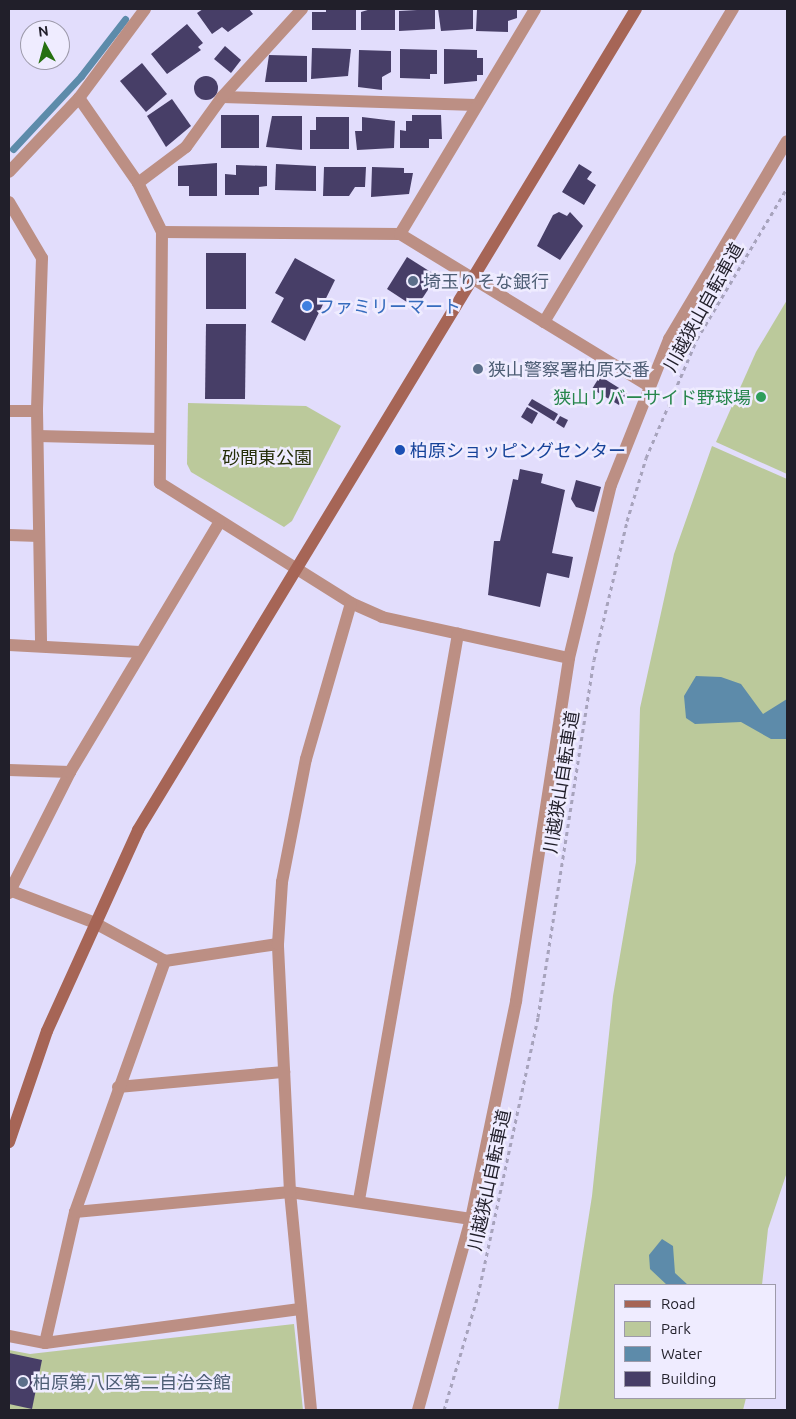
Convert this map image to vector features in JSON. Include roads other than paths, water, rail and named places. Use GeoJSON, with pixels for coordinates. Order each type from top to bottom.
{"type":"FeatureCollection","features":[{"type":"Feature","properties":{"kind":"street"},"geometry":{"type":"LineString","coordinates":[[138,183],[186,147],[222,97],[302,9]]}},
{"type":"Feature","properties":{"kind":"street"},"geometry":{"type":"LineString","coordinates":[[400,234],[534,9]]}},
{"type":"Feature","properties":{"kind":"street"},"geometry":{"type":"LineString","coordinates":[[9,1142],[47,1030],[93,922],[172,770],[469,280],[636,9]]}},
{"type":"Feature","properties":{"kind":"street"},"geometry":{"type":"LineString","coordinates":[[544,322],[733,9]]}},
{"type":"Feature","properties":{"kind":"street"},"geometry":{"type":"LineString","coordinates":[[11,166],[79,98],[142,10]]}},
{"type":"Feature","properties":{"kind":"street"},"geometry":{"type":"LineString","coordinates":[[222,97],[476,105]]}},
{"type":"Feature","properties":{"kind":"street"},"geometry":{"type":"LineString","coordinates":[[79,98],[138,183],[162,232],[158,439],[160,483],[219,523],[295,566],[351,603],[382,617],[569,658]]}},
{"type":"Feature","properties":{"kind":"street"},"geometry":{"type":"LineString","coordinates":[[418,1410],[471,1219],[516,1001],[569,658],[610,484],[647,385],[694,294],[787,141]]}},
{"type":"Feature","properties":{"kind":"street"},"geometry":{"type":"LineString","coordinates":[[9,202],[42,258],[37,411],[41,646]]}},
{"type":"Feature","properties":{"kind":"street"},"geometry":{"type":"LineString","coordinates":[[162,232],[400,234],[469,280],[544,322],[647,385]]}},
{"type":"Feature","properties":{"kind":"street"},"geometry":{"type":"LineString","coordinates":[[9,411],[37,411]]}},
{"type":"Feature","properties":{"kind":"street"},"geometry":{"type":"LineString","coordinates":[[38,436],[158,439]]}},
{"type":"Feature","properties":{"kind":"street"},"geometry":{"type":"LineString","coordinates":[[219,523],[140,652],[70,772],[9,891],[93,922],[165,961],[278,944]]}},
{"type":"Feature","properties":{"kind":"street"},"geometry":{"type":"LineString","coordinates":[[9,536],[39,536]]}},
{"type":"Feature","properties":{"kind":"street"},"geometry":{"type":"LineString","coordinates":[[311,1410],[290,1192],[278,944],[282,882],[306,759],[351,603]]}},
{"type":"Feature","properties":{"kind":"street"},"geometry":{"type":"LineString","coordinates":[[359,1200],[458,634]]}},
{"type":"Feature","properties":{"kind":"street"},"geometry":{"type":"LineString","coordinates":[[9,645],[140,652]]}},
{"type":"Feature","properties":{"kind":"street"},"geometry":{"type":"LineString","coordinates":[[9,770],[70,772]]}},
{"type":"Feature","properties":{"kind":"street"},"geometry":{"type":"LineString","coordinates":[[45,1343],[75,1212],[118,1087],[165,961]]}},
{"type":"Feature","properties":{"kind":"street"},"geometry":{"type":"LineString","coordinates":[[118,1087],[284,1072]]}},
{"type":"Feature","properties":{"kind":"street"},"geometry":{"type":"LineString","coordinates":[[75,1212],[290,1192],[359,1200],[471,1219]]}},
{"type":"Feature","properties":{"kind":"street"},"geometry":{"type":"LineString","coordinates":[[9,1336],[45,1343],[300,1309]]}},
{"type":"Feature","properties":{"kind":"water"},"geometry":{"type":"Polygon","coordinates":[[[696,676],[721,677],[741,684],[763,714],[787,699],[787,739],[771,739],[741,722],[695,724],[686,718],[684,696],[696,676]]]}},
{"type":"Feature","properties":{"kind":"water"},"geometry":{"type":"Polygon","coordinates":[[[662,1239],[673,1246],[675,1273],[687,1284],[666,1284],[650,1269],[649,1255],[662,1239]]]}},
{"type":"Feature","properties":{"kind":"waterway"},"geometry":{"type":"LineString","coordinates":[[13,149],[81,76],[125,19]]}},
{"type":"Feature","properties":{"kind":"place","name":"埼玉りそな銀行"},"geometry":{"type":"Point","coordinates":[413,281]}},
{"type":"Feature","properties":{"kind":"place","name":"ファミリーマート"},"geometry":{"type":"Point","coordinates":[307,306]}},
{"type":"Feature","properties":{"kind":"place","name":"狭山警察署柏原交番"},"geometry":{"type":"Point","coordinates":[478,369]}},
{"type":"Feature","properties":{"kind":"place","name":"狭山リバーサイド野球場"},"geometry":{"type":"Point","coordinates":[761,397]}},
{"type":"Feature","properties":{"kind":"place","name":"柏原ショッピングセンター"},"geometry":{"type":"Point","coordinates":[400,450]}},
{"type":"Feature","properties":{"kind":"place","name":"柏原第八区第二自治会館"},"geometry":{"type":"Point","coordinates":[23,1382]}},
{"type":"Feature","properties":{"kind":"park label","name":"砂間東公園"},"geometry":{"type":"Point","coordinates":[267,457]}}]}
